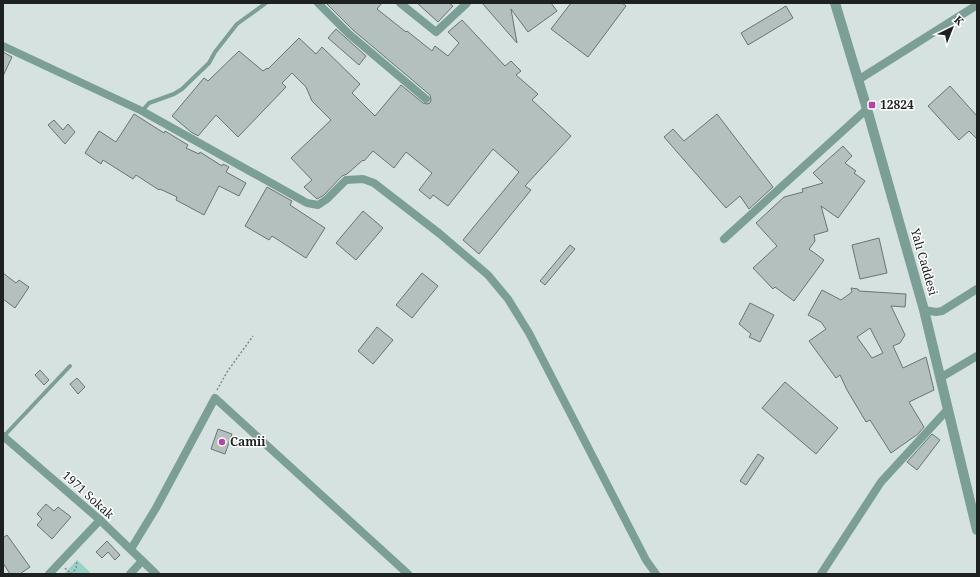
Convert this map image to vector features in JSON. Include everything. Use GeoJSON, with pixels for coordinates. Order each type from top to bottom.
{"type":"FeatureCollection","features":[{"type":"Feature","properties":{"kind":"street"},"geometry":{"type":"LineString","coordinates":[[318,3],[350,34],[426,99]]}},
{"type":"Feature","properties":{"kind":"street"},"geometry":{"type":"LineString","coordinates":[[400,3],[436,32],[467,3]]}},
{"type":"Feature","properties":{"kind":"street","name":"Yalı Caddesi"},"geometry":{"type":"LineString","coordinates":[[834,3],[867,109],[924,310],[977,530]]}},
{"type":"Feature","properties":{"kind":"street"},"geometry":{"type":"LineString","coordinates":[[858,80],[977,5]]}},
{"type":"Feature","properties":{"kind":"street"},"geometry":{"type":"LineString","coordinates":[[3,46],[142,111],[307,203],[318,205],[327,199],[346,180],[362,179],[374,183],[440,234],[488,275],[508,299],[529,333],[646,560],[656,574]]}},
{"type":"Feature","properties":{"kind":"street"},"geometry":{"type":"LineString","coordinates":[[724,239],[867,109]]}},
{"type":"Feature","properties":{"kind":"street"},"geometry":{"type":"LineString","coordinates":[[924,310],[936,312],[942,311],[977,289]]}},
{"type":"Feature","properties":{"kind":"street"},"geometry":{"type":"LineString","coordinates":[[940,378],[977,356]]}},
{"type":"Feature","properties":{"kind":"street"},"geometry":{"type":"LineString","coordinates":[[130,549],[156,508],[215,398],[408,574]]}},
{"type":"Feature","properties":{"kind":"street"},"geometry":{"type":"LineString","coordinates":[[821,574],[881,482],[948,409]]}},
{"type":"Feature","properties":{"kind":"street","name":"1971 Sokak"},"geometry":{"type":"LineString","coordinates":[[3,436],[100,520],[156,574]]}},
{"type":"Feature","properties":{"kind":"street"},"geometry":{"type":"LineString","coordinates":[[49,574],[100,520]]}},
{"type":"Feature","properties":{"kind":"street"},"geometry":{"type":"LineString","coordinates":[[130,574],[142,560]]}},
{"type":"Feature","properties":{"kind":"lane"},"geometry":{"type":"LineString","coordinates":[[142,111],[148,103],[174,94],[182,89],[209,63],[214,52],[237,24],[266,3]]}},
{"type":"Feature","properties":{"kind":"lane"},"geometry":{"type":"LineString","coordinates":[[3,436],[70,366]]}},
{"type":"Feature","properties":{"kind":"path"},"geometry":{"type":"LineString","coordinates":[[215,398],[217,390],[226,372],[253,336]]}},
{"type":"Feature","properties":{"kind":"path"},"geometry":{"type":"LineString","coordinates":[[71,574],[76,569],[77,560]]}},
{"type":"Feature","properties":{"kind":"green space"},"geometry":{"type":"Polygon","coordinates":[[[77,560],[92,574],[64,574],[77,560]]]}},
{"type":"Feature","properties":{"kind":"building"},"geometry":{"type":"Polygon","coordinates":[[[326,3],[382,3],[377,9],[432,51],[435,46],[448,56],[459,43],[448,32],[462,20],[505,66],[511,61],[521,71],[516,75],[538,94],[532,100],[571,136],[525,186],[531,190],[479,254],[463,240],[519,172],[493,149],[448,206],[433,195],[430,199],[419,190],[432,173],[406,152],[394,168],[373,151],[364,161],[363,160],[347,174],[342,176],[324,195],[317,199],[304,187],[312,180],[291,158],[331,120],[312,101],[306,87],[292,73],[282,83],[286,87],[238,137],[216,115],[198,136],[172,116],[204,78],[208,81],[239,51],[263,71],[267,68],[268,69],[299,38],[316,54],[322,47],[360,84],[352,93],[375,116],[401,85],[423,103],[430,103],[430,95],[353,30],[326,3]]]}},
{"type":"Feature","properties":{"kind":"building"},"geometry":{"type":"Polygon","coordinates":[[[417,3],[449,3],[453,6],[438,22],[417,3]]]}},
{"type":"Feature","properties":{"kind":"building"},"geometry":{"type":"Polygon","coordinates":[[[482,3],[551,3],[557,11],[528,32],[511,9],[517,43],[482,3]]]}},
{"type":"Feature","properties":{"kind":"building"},"geometry":{"type":"Polygon","coordinates":[[[571,3],[622,3],[626,6],[588,57],[551,29],[571,3]]]}},
{"type":"Feature","properties":{"kind":"building"},"geometry":{"type":"Polygon","coordinates":[[[786,6],[793,18],[748,45],[741,33],[786,6]]]}},
{"type":"Feature","properties":{"kind":"building"},"geometry":{"type":"Polygon","coordinates":[[[336,29],[366,56],[359,65],[328,38],[336,29]]]}},
{"type":"Feature","properties":{"kind":"building"},"geometry":{"type":"Polygon","coordinates":[[[3,52],[12,57],[3,76],[3,52]]]}},
{"type":"Feature","properties":{"kind":"building"},"geometry":{"type":"Polygon","coordinates":[[[950,86],[977,116],[977,139],[969,131],[959,140],[928,106],[950,86]]]}},
{"type":"Feature","properties":{"kind":"building"},"geometry":{"type":"Polygon","coordinates":[[[134,114],[164,133],[165,131],[188,145],[186,148],[199,154],[200,152],[222,166],[223,164],[229,167],[226,172],[246,183],[239,196],[219,186],[204,215],[176,200],[177,197],[160,189],[159,190],[136,175],[133,179],[103,160],[101,164],[85,153],[99,131],[116,142],[134,114]]]}},
{"type":"Feature","properties":{"kind":"building"},"geometry":{"type":"Polygon","coordinates":[[[717,114],[773,187],[749,209],[740,196],[726,208],[664,137],[673,129],[684,141],[717,114]]]}},
{"type":"Feature","properties":{"kind":"building"},"geometry":{"type":"Polygon","coordinates":[[[54,120],[63,130],[68,124],[75,132],[65,144],[48,125],[54,120]]]}},
{"type":"Feature","properties":{"kind":"building"},"geometry":{"type":"Polygon","coordinates":[[[843,146],[852,156],[845,163],[856,171],[854,173],[865,181],[838,218],[821,206],[828,231],[814,235],[815,241],[809,249],[824,260],[794,301],[775,287],[773,289],[753,268],[777,246],[756,223],[784,197],[803,192],[802,189],[823,183],[813,173],[843,146]]]}},
{"type":"Feature","properties":{"kind":"building"},"geometry":{"type":"Polygon","coordinates":[[[267,187],[292,201],[290,205],[325,228],[306,258],[272,236],[269,240],[245,226],[267,187]]]}},
{"type":"Feature","properties":{"kind":"building"},"geometry":{"type":"Polygon","coordinates":[[[363,211],[383,228],[356,260],[336,243],[363,211]]]}},
{"type":"Feature","properties":{"kind":"building"},"geometry":{"type":"Polygon","coordinates":[[[879,238],[887,273],[860,279],[852,245],[879,238]]]}},
{"type":"Feature","properties":{"kind":"building"},"geometry":{"type":"Polygon","coordinates":[[[570,245],[575,249],[545,285],[540,281],[570,245]]]}},
{"type":"Feature","properties":{"kind":"building"},"geometry":{"type":"Polygon","coordinates":[[[3,273],[16,283],[19,280],[29,287],[15,308],[3,299],[3,273]]]}},
{"type":"Feature","properties":{"kind":"building"},"geometry":{"type":"Polygon","coordinates":[[[422,273],[438,286],[412,318],[396,305],[422,273]]]}},
{"type":"Feature","properties":{"kind":"building"},"geometry":{"type":"Polygon","coordinates":[[[851,288],[858,289],[859,291],[906,294],[905,307],[891,306],[905,335],[900,343],[893,346],[903,368],[926,357],[934,390],[909,402],[924,427],[918,434],[891,453],[870,420],[866,422],[840,375],[836,378],[809,341],[826,329],[821,322],[808,315],[822,290],[841,300],[852,292],[851,288]],[[870,328],[857,337],[872,358],[883,353],[870,328]]]}},
{"type":"Feature","properties":{"kind":"building"},"geometry":{"type":"Polygon","coordinates":[[[750,303],[774,315],[760,342],[749,337],[751,334],[739,324],[750,303]]]}},
{"type":"Feature","properties":{"kind":"building"},"geometry":{"type":"Polygon","coordinates":[[[377,327],[393,340],[373,364],[358,351],[377,327]]]}},
{"type":"Feature","properties":{"kind":"building"},"geometry":{"type":"Polygon","coordinates":[[[40,370],[49,380],[44,385],[35,375],[40,370]]]}},
{"type":"Feature","properties":{"kind":"building"},"geometry":{"type":"Polygon","coordinates":[[[77,378],[85,387],[78,394],[70,384],[77,378]]]}},
{"type":"Feature","properties":{"kind":"building"},"geometry":{"type":"Polygon","coordinates":[[[785,382],[838,428],[816,454],[762,408],[785,382]]]}},
{"type":"Feature","properties":{"kind":"building","name":"Camii"},"geometry":{"type":"Polygon","coordinates":[[[218,429],[232,434],[225,454],[211,449],[218,429]]]}},
{"type":"Feature","properties":{"kind":"building"},"geometry":{"type":"Polygon","coordinates":[[[932,434],[940,440],[917,470],[907,462],[932,434]]]}},
{"type":"Feature","properties":{"kind":"building"},"geometry":{"type":"Polygon","coordinates":[[[758,454],[764,458],[746,485],[740,481],[758,454]]]}},
{"type":"Feature","properties":{"kind":"building"},"geometry":{"type":"Polygon","coordinates":[[[46,504],[54,511],[58,507],[71,517],[52,539],[37,525],[42,519],[37,514],[46,504]]]}},
{"type":"Feature","properties":{"kind":"building"},"geometry":{"type":"Polygon","coordinates":[[[7,535],[30,567],[20,574],[10,574],[3,563],[3,538],[7,535]]]}},
{"type":"Feature","properties":{"kind":"building"},"geometry":{"type":"Polygon","coordinates":[[[107,541],[120,555],[115,560],[108,552],[102,558],[96,552],[107,541]]]}},
{"type":"Feature","properties":{"kind":"place","name":"12824"},"geometry":{"type":"Point","coordinates":[872,105]}},
{"type":"Feature","properties":{"kind":"place","name":"Camii"},"geometry":{"type":"Point","coordinates":[222,442]}}]}
